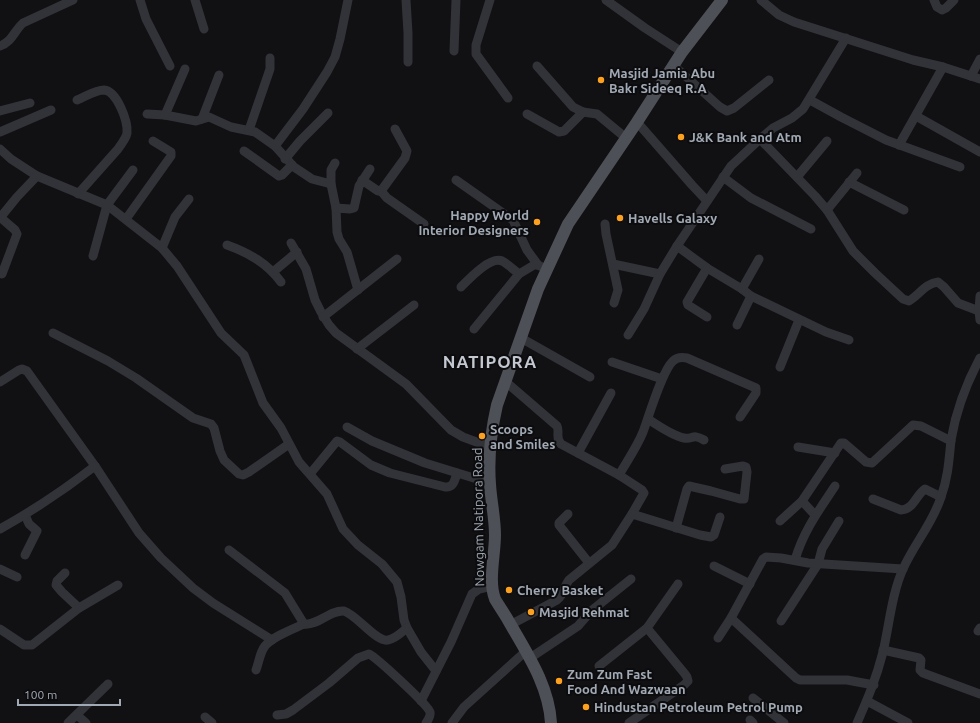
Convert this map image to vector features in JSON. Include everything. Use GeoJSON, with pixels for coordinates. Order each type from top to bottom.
{"type":"FeatureCollection","features":[{"type":"Feature","properties":{"kind":"main road","name":"Nowgam Natipora Road"},"geometry":{"type":"LineString","coordinates":[[551,723],[551,716],[542,684],[528,655],[495,598],[492,586],[495,535],[490,483],[490,447],[494,417],[538,290],[542,267],[568,224],[637,122],[673,65],[722,0]]}},
{"type":"Feature","properties":{"kind":"street"},"geometry":{"type":"LineString","coordinates":[[0,46],[10,41],[18,27],[73,0]]}},
{"type":"Feature","properties":{"kind":"street"},"geometry":{"type":"LineString","coordinates":[[140,0],[146,19],[170,66]]}},
{"type":"Feature","properties":{"kind":"street"},"geometry":{"type":"LineString","coordinates":[[195,0],[204,29]]}},
{"type":"Feature","properties":{"kind":"street"},"geometry":{"type":"LineString","coordinates":[[275,146],[303,109],[327,72],[340,38],[348,0]]}},
{"type":"Feature","properties":{"kind":"street"},"geometry":{"type":"LineString","coordinates":[[406,0],[408,62]]}},
{"type":"Feature","properties":{"kind":"street"},"geometry":{"type":"LineString","coordinates":[[454,51],[456,0]]}},
{"type":"Feature","properties":{"kind":"street"},"geometry":{"type":"LineString","coordinates":[[490,0],[476,45],[476,54],[508,98]]}},
{"type":"Feature","properties":{"kind":"street"},"geometry":{"type":"LineString","coordinates":[[606,0],[682,52]]}},
{"type":"Feature","properties":{"kind":"street"},"geometry":{"type":"LineString","coordinates":[[761,0],[786,19],[913,60],[943,67],[976,78],[980,59]]}},
{"type":"Feature","properties":{"kind":"street"},"geometry":{"type":"LineString","coordinates":[[934,0],[937,7],[942,10],[954,0]]}},
{"type":"Feature","properties":{"kind":"street"},"geometry":{"type":"LineString","coordinates":[[628,334],[647,304],[660,274],[677,246],[731,166],[773,128],[798,114],[810,100],[828,66],[846,38]]}},
{"type":"Feature","properties":{"kind":"street"},"geometry":{"type":"LineString","coordinates":[[249,130],[270,69],[270,58]]}},
{"type":"Feature","properties":{"kind":"street"},"geometry":{"type":"LineString","coordinates":[[673,65],[720,107],[727,111],[734,108],[769,80]]}},
{"type":"Feature","properties":{"kind":"street"},"geometry":{"type":"LineString","coordinates":[[537,66],[573,107],[583,112],[597,114],[626,138]]}},
{"type":"Feature","properties":{"kind":"street"},"geometry":{"type":"LineString","coordinates":[[900,145],[943,67]]}},
{"type":"Feature","properties":{"kind":"street"},"geometry":{"type":"LineString","coordinates":[[165,115],[185,69]]}},
{"type":"Feature","properties":{"kind":"street"},"geometry":{"type":"LineString","coordinates":[[202,119],[220,75]]}},
{"type":"Feature","properties":{"kind":"street"},"geometry":{"type":"LineString","coordinates":[[77,100],[94,92],[104,90],[108,92],[118,102],[126,120],[127,133],[118,149],[78,194]]}},
{"type":"Feature","properties":{"kind":"street"},"geometry":{"type":"LineString","coordinates":[[810,100],[871,133],[960,167]]}},
{"type":"Feature","properties":{"kind":"street"},"geometry":{"type":"LineString","coordinates":[[0,111],[30,103]]}},
{"type":"Feature","properties":{"kind":"street"},"geometry":{"type":"LineString","coordinates":[[0,132],[51,110]]}},
{"type":"Feature","properties":{"kind":"street"},"geometry":{"type":"LineString","coordinates":[[527,114],[559,132],[564,131],[583,112]]}},
{"type":"Feature","properties":{"kind":"street"},"geometry":{"type":"LineString","coordinates":[[244,151],[279,176],[282,175],[300,141],[328,113]]}},
{"type":"Feature","properties":{"kind":"street"},"geometry":{"type":"LineString","coordinates":[[147,114],[165,115],[196,121],[206,117],[231,127],[249,130],[262,136],[275,146],[289,162],[312,179],[331,184]]}},
{"type":"Feature","properties":{"kind":"street"},"geometry":{"type":"LineString","coordinates":[[916,116],[980,152]]}},
{"type":"Feature","properties":{"kind":"street"},"geometry":{"type":"LineString","coordinates":[[637,122],[707,201]]}},
{"type":"Feature","properties":{"kind":"street"},"geometry":{"type":"LineString","coordinates":[[381,191],[407,154],[405,147],[395,129]]}},
{"type":"Feature","properties":{"kind":"street"},"geometry":{"type":"LineString","coordinates":[[760,139],[827,210],[853,251],[903,299],[909,301],[925,288],[938,282],[958,303],[979,315],[980,296]]}},
{"type":"Feature","properties":{"kind":"street"},"geometry":{"type":"LineString","coordinates":[[126,219],[171,156],[171,152],[153,141]]}},
{"type":"Feature","properties":{"kind":"street"},"geometry":{"type":"LineString","coordinates":[[797,177],[827,141]]}},
{"type":"Feature","properties":{"kind":"street"},"geometry":{"type":"LineString","coordinates":[[0,149],[11,159],[37,176],[107,206],[162,248],[177,266],[221,333],[244,355],[263,403],[281,428],[299,462],[327,494],[343,529],[358,545],[382,564],[397,582],[401,597],[404,620],[407,628],[421,652],[436,671]]}},
{"type":"Feature","properties":{"kind":"street"},"geometry":{"type":"LineString","coordinates":[[0,157],[11,159]]}},
{"type":"Feature","properties":{"kind":"street"},"geometry":{"type":"LineString","coordinates":[[335,163],[331,170],[331,184],[336,208],[338,236],[347,252],[358,290]]}},
{"type":"Feature","properties":{"kind":"street"},"geometry":{"type":"LineString","coordinates":[[336,208],[350,210],[354,208],[357,191],[362,180],[370,169]]}},
{"type":"Feature","properties":{"kind":"street"},"geometry":{"type":"LineString","coordinates":[[93,256],[107,206],[133,170]]}},
{"type":"Feature","properties":{"kind":"street"},"geometry":{"type":"LineString","coordinates":[[827,210],[857,173]]}},
{"type":"Feature","properties":{"kind":"street"},"geometry":{"type":"LineString","coordinates":[[2,274],[17,234],[15,230],[1,218],[17,197],[37,176]]}},
{"type":"Feature","properties":{"kind":"street"},"geometry":{"type":"LineString","coordinates":[[723,177],[756,201],[811,229]]}},
{"type":"Feature","properties":{"kind":"street"},"geometry":{"type":"LineString","coordinates":[[362,180],[378,191],[381,191],[387,198],[424,224]]}},
{"type":"Feature","properties":{"kind":"street"},"geometry":{"type":"LineString","coordinates":[[456,180],[513,220],[527,250],[542,267]]}},
{"type":"Feature","properties":{"kind":"street"},"geometry":{"type":"LineString","coordinates":[[850,182],[904,210]]}},
{"type":"Feature","properties":{"kind":"street"},"geometry":{"type":"LineString","coordinates":[[162,248],[175,217],[190,199]]}},
{"type":"Feature","properties":{"kind":"street"},"geometry":{"type":"LineString","coordinates":[[605,224],[618,290],[614,303]]}},
{"type":"Feature","properties":{"kind":"street"},"geometry":{"type":"LineString","coordinates":[[291,243],[306,269],[315,300],[323,317],[336,333],[406,384],[451,430],[464,437],[490,447]]}},
{"type":"Feature","properties":{"kind":"street"},"geometry":{"type":"LineString","coordinates":[[227,245],[252,255],[274,272],[281,282]]}},
{"type":"Feature","properties":{"kind":"street"},"geometry":{"type":"LineString","coordinates":[[677,246],[751,296],[826,332],[849,340]]}},
{"type":"Feature","properties":{"kind":"street"},"geometry":{"type":"LineString","coordinates":[[274,272],[297,252]]}},
{"type":"Feature","properties":{"kind":"street"},"geometry":{"type":"LineString","coordinates":[[323,317],[397,259]]}},
{"type":"Feature","properties":{"kind":"street"},"geometry":{"type":"LineString","coordinates":[[742,289],[759,259]]}},
{"type":"Feature","properties":{"kind":"street"},"geometry":{"type":"LineString","coordinates":[[461,287],[480,269],[496,260],[502,261],[519,274]]}},
{"type":"Feature","properties":{"kind":"street"},"geometry":{"type":"LineString","coordinates":[[613,264],[660,274]]}},
{"type":"Feature","properties":{"kind":"street"},"geometry":{"type":"LineString","coordinates":[[474,329],[519,274],[529,268],[542,267]]}},
{"type":"Feature","properties":{"kind":"street"},"geometry":{"type":"LineString","coordinates":[[707,317],[688,305],[687,302],[708,268]]}},
{"type":"Feature","properties":{"kind":"street"},"geometry":{"type":"LineString","coordinates":[[736,325],[751,296]]}},
{"type":"Feature","properties":{"kind":"street"},"geometry":{"type":"LineString","coordinates":[[357,349],[414,305]]}},
{"type":"Feature","properties":{"kind":"street"},"geometry":{"type":"LineString","coordinates":[[780,367],[800,320]]}},
{"type":"Feature","properties":{"kind":"street"},"geometry":{"type":"LineString","coordinates":[[53,333],[108,361],[136,378],[187,415],[211,424],[214,428],[222,456],[239,474],[244,475],[249,472],[289,444]]}},
{"type":"Feature","properties":{"kind":"street"},"geometry":{"type":"LineString","coordinates":[[521,338],[590,377]]}},
{"type":"Feature","properties":{"kind":"street"},"geometry":{"type":"LineString","coordinates":[[619,476],[639,441],[662,379],[672,361],[681,357],[687,358],[756,388],[756,391],[740,417]]}},
{"type":"Feature","properties":{"kind":"street"},"geometry":{"type":"LineString","coordinates":[[857,723],[874,685],[896,590],[903,569],[926,530],[941,497],[950,460],[951,441],[959,407],[964,391],[980,358]]}},
{"type":"Feature","properties":{"kind":"street"},"geometry":{"type":"LineString","coordinates":[[612,362],[662,379]]}},
{"type":"Feature","properties":{"kind":"street"},"geometry":{"type":"LineString","coordinates":[[0,382],[19,370],[22,369],[27,371],[95,466],[139,533],[173,570],[193,588],[213,603],[272,640]]}},
{"type":"Feature","properties":{"kind":"street"},"geometry":{"type":"LineString","coordinates":[[506,382],[556,426],[558,430],[558,440],[561,444],[619,476],[644,492],[612,545],[569,580],[560,598],[510,625]]}},
{"type":"Feature","properties":{"kind":"street"},"geometry":{"type":"LineString","coordinates":[[578,453],[611,393]]}},
{"type":"Feature","properties":{"kind":"street"},"geometry":{"type":"LineString","coordinates":[[648,419],[678,437],[685,439],[698,436],[704,440]]}},
{"type":"Feature","properties":{"kind":"street"},"geometry":{"type":"LineString","coordinates":[[780,521],[802,501],[840,444],[844,443],[866,462],[872,463],[913,425],[921,426],[951,441]]}},
{"type":"Feature","properties":{"kind":"street"},"geometry":{"type":"LineString","coordinates":[[347,427],[372,441],[425,463],[490,483]]}},
{"type":"Feature","properties":{"kind":"street"},"geometry":{"type":"LineString","coordinates":[[310,474],[337,441],[371,465],[390,473],[431,484],[451,487],[457,473]]}},
{"type":"Feature","properties":{"kind":"street"},"geometry":{"type":"LineString","coordinates":[[798,447],[835,453]]}},
{"type":"Feature","properties":{"kind":"street"},"geometry":{"type":"LineString","coordinates":[[0,529],[60,493],[95,466]]}},
{"type":"Feature","properties":{"kind":"street"},"geometry":{"type":"LineString","coordinates":[[676,528],[689,486],[740,500],[744,499],[747,472],[746,467],[743,466],[725,469]]}},
{"type":"Feature","properties":{"kind":"street"},"geometry":{"type":"LineString","coordinates":[[795,560],[800,543],[835,486]]}},
{"type":"Feature","properties":{"kind":"street"},"geometry":{"type":"LineString","coordinates":[[873,500],[904,510],[909,508],[925,489],[941,497]]}},
{"type":"Feature","properties":{"kind":"street"},"geometry":{"type":"LineString","coordinates":[[802,501],[816,515]]}},
{"type":"Feature","properties":{"kind":"street"},"geometry":{"type":"LineString","coordinates":[[568,514],[559,523],[559,525],[589,563]]}},
{"type":"Feature","properties":{"kind":"street"},"geometry":{"type":"LineString","coordinates":[[632,514],[700,536],[711,537],[714,535],[720,517]]}},
{"type":"Feature","properties":{"kind":"street"},"geometry":{"type":"LineString","coordinates":[[24,515],[29,524],[37,530],[37,533],[25,555]]}},
{"type":"Feature","properties":{"kind":"street"},"geometry":{"type":"LineString","coordinates":[[781,621],[818,564],[822,550],[839,522]]}},
{"type":"Feature","properties":{"kind":"street"},"geometry":{"type":"LineString","coordinates":[[229,550],[285,593],[304,624]]}},
{"type":"Feature","properties":{"kind":"street"},"geometry":{"type":"LineString","coordinates":[[718,638],[731,618],[763,559],[766,557],[818,564],[903,569]]}},
{"type":"Feature","properties":{"kind":"street"},"geometry":{"type":"LineString","coordinates":[[714,566],[750,584]]}},
{"type":"Feature","properties":{"kind":"street"},"geometry":{"type":"LineString","coordinates":[[0,569],[17,577]]}},
{"type":"Feature","properties":{"kind":"street"},"geometry":{"type":"LineString","coordinates":[[65,573],[57,581],[56,585],[79,608]]}},
{"type":"Feature","properties":{"kind":"street"},"geometry":{"type":"LineString","coordinates":[[452,723],[464,707],[528,655],[575,629],[591,611],[631,579]]}},
{"type":"Feature","properties":{"kind":"street"},"geometry":{"type":"LineString","coordinates":[[600,666],[647,628],[678,584]]}},
{"type":"Feature","properties":{"kind":"street"},"geometry":{"type":"LineString","coordinates":[[0,629],[24,645],[32,645],[79,608],[118,585]]}},
{"type":"Feature","properties":{"kind":"street"},"geometry":{"type":"LineString","coordinates":[[421,701],[451,642],[472,594],[479,589],[492,586]]}},
{"type":"Feature","properties":{"kind":"street"},"geometry":{"type":"LineString","coordinates":[[256,670],[264,647],[272,640],[304,624],[308,624],[336,612],[344,611],[364,624],[379,638],[385,640],[390,640],[407,628]]}},
{"type":"Feature","properties":{"kind":"street"},"geometry":{"type":"LineString","coordinates":[[731,618],[800,680],[847,680],[874,685]]}},
{"type":"Feature","properties":{"kind":"street"},"geometry":{"type":"LineString","coordinates":[[630,723],[684,686],[688,681],[685,674],[647,628]]}},
{"type":"Feature","properties":{"kind":"street"},"geometry":{"type":"LineString","coordinates":[[883,650],[920,658],[921,672],[980,694]]}},
{"type":"Feature","properties":{"kind":"street"},"geometry":{"type":"LineString","coordinates":[[276,716],[286,714],[293,710],[329,683],[358,658],[365,655],[373,656],[421,701],[430,714],[426,723]]}},
{"type":"Feature","properties":{"kind":"street"},"geometry":{"type":"LineString","coordinates":[[68,723],[108,684]]}},
{"type":"Feature","properties":{"kind":"street"},"geometry":{"type":"LineString","coordinates":[[754,698],[784,723]]}},
{"type":"Feature","properties":{"kind":"street"},"geometry":{"type":"LineString","coordinates":[[867,701],[908,723]]}},
{"type":"Feature","properties":{"kind":"street"},"geometry":{"type":"LineString","coordinates":[[77,715],[86,723]]}},
{"type":"Feature","properties":{"kind":"place","name":"Masjid Jamia Abu Bakr Sideeq R.A"},"geometry":{"type":"Point","coordinates":[601,80]}},
{"type":"Feature","properties":{"kind":"place","name":"J&K Bank and Atm"},"geometry":{"type":"Point","coordinates":[681,137]}},
{"type":"Feature","properties":{"kind":"place","name":"Havells Galaxy"},"geometry":{"type":"Point","coordinates":[620,218]}},
{"type":"Feature","properties":{"kind":"place","name":"Happy World Interior Designers"},"geometry":{"type":"Point","coordinates":[537,222]}},
{"type":"Feature","properties":{"kind":"place","name":"Scoops and Smiles"},"geometry":{"type":"Point","coordinates":[482,436]}},
{"type":"Feature","properties":{"kind":"place","name":"Cherry Basket"},"geometry":{"type":"Point","coordinates":[509,590]}},
{"type":"Feature","properties":{"kind":"place","name":"Masjid Rehmat"},"geometry":{"type":"Point","coordinates":[531,612]}},
{"type":"Feature","properties":{"kind":"place","name":"Zum Zum Fast Food And Wazwaan"},"geometry":{"type":"Point","coordinates":[559,681]}},
{"type":"Feature","properties":{"kind":"place","name":"Hindustan Petroleum Petrol Pump"},"geometry":{"type":"Point","coordinates":[586,707]}},
{"type":"Feature","properties":{"kind":"district","name":"NATIPORA"},"geometry":{"type":"Point","coordinates":[490,362]}}]}
